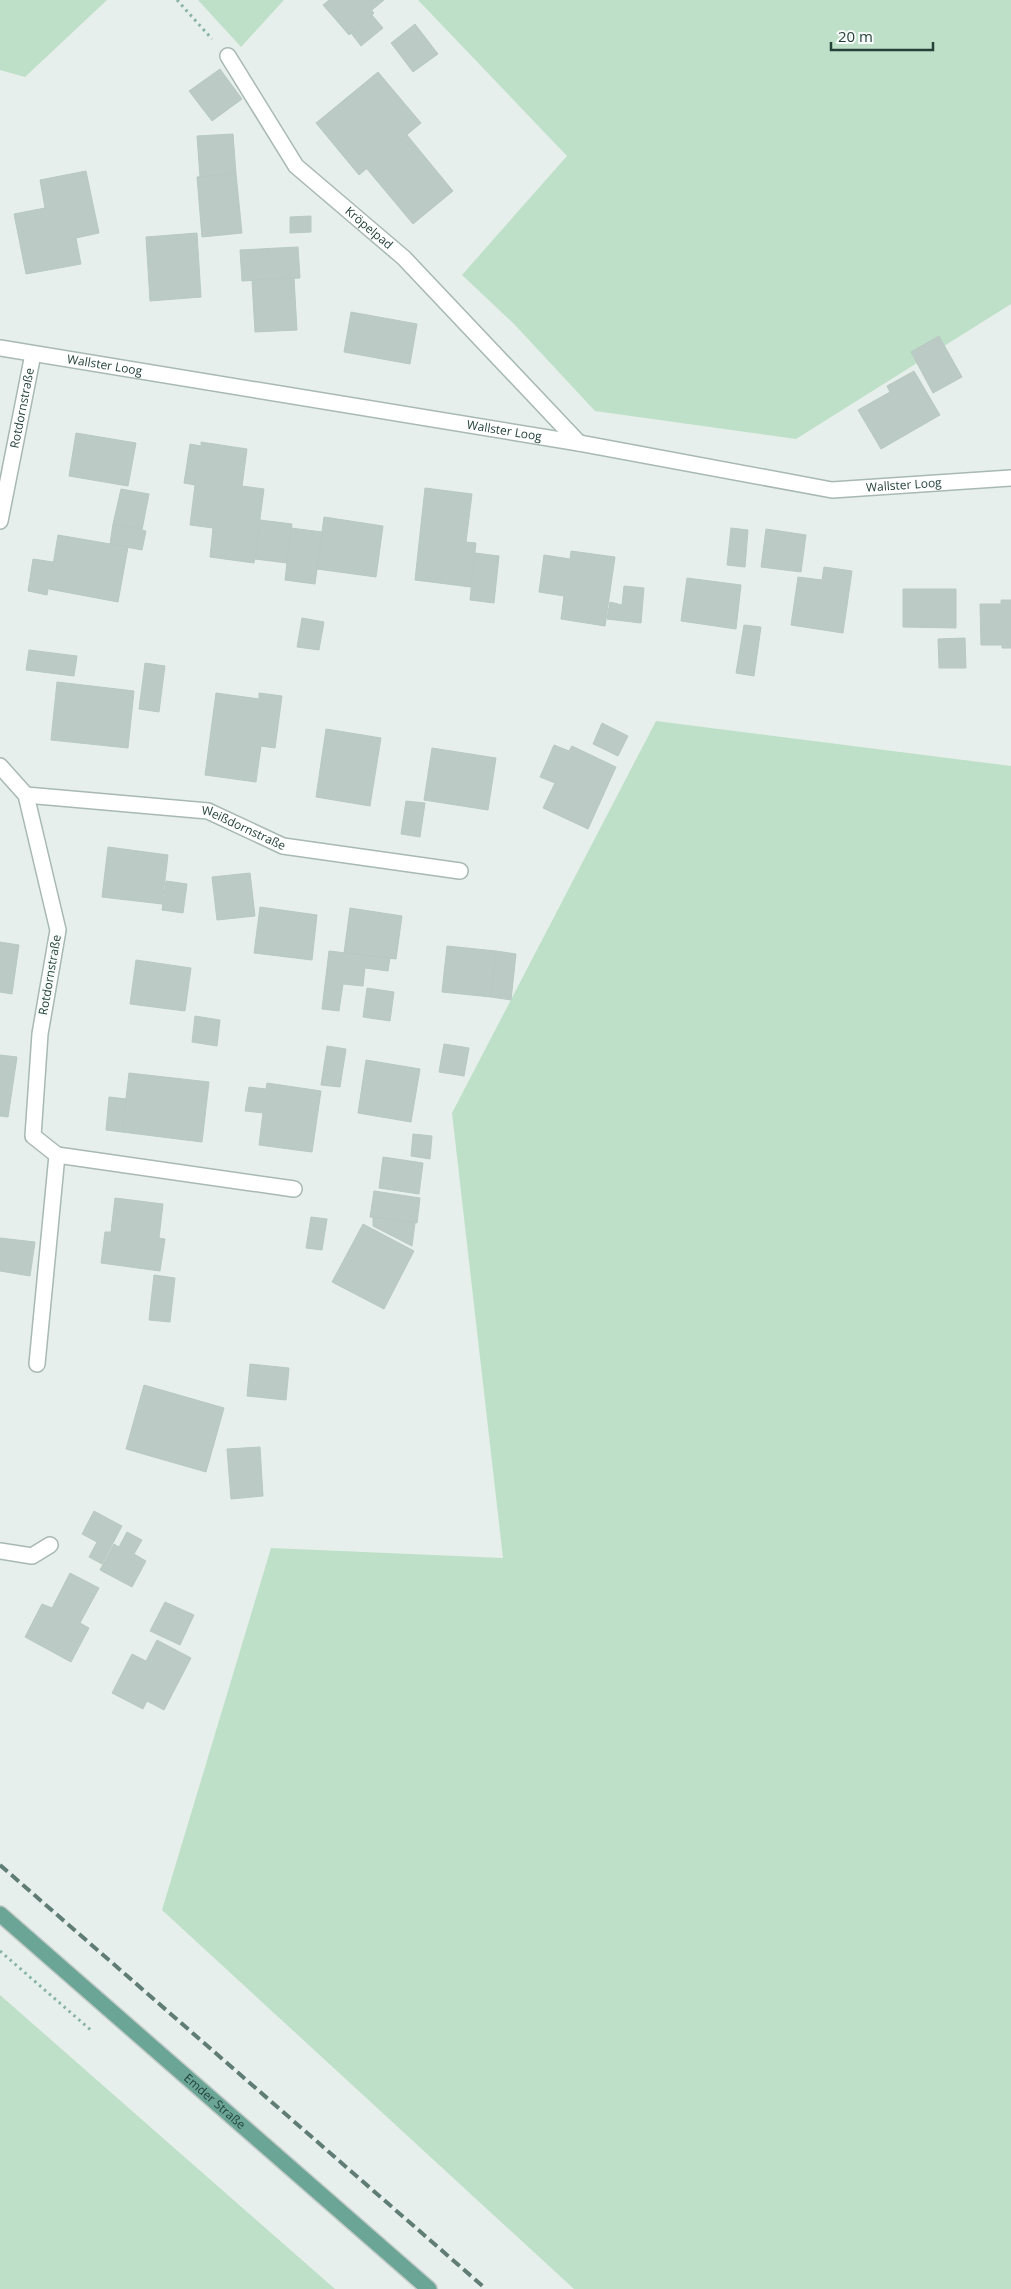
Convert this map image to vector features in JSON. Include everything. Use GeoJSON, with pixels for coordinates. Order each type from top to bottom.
{"type":"FeatureCollection","features":[{"type":"Feature","properties":{"kind":"main road","name":"Emder Straße"},"geometry":{"type":"LineString","coordinates":[[0,1914],[429,2289]]}},
{"type":"Feature","properties":{"kind":"street","name":"Kröpelpad"},"geometry":{"type":"LineString","coordinates":[[228,56],[296,166],[404,258],[579,443]]}},
{"type":"Feature","properties":{"kind":"street","name":"Wallster Loog"},"geometry":{"type":"LineString","coordinates":[[0,348],[579,443],[832,490],[1011,478]]}},
{"type":"Feature","properties":{"kind":"street","name":"Rotdornstraße"},"geometry":{"type":"LineString","coordinates":[[0,520],[33,354]]}},
{"type":"Feature","properties":{"kind":"street","name":"Rotdornstraße"},"geometry":{"type":"LineString","coordinates":[[0,766],[26,796],[58,930],[40,1034],[32,1136],[57,1155],[294,1189]]}},
{"type":"Feature","properties":{"kind":"street","name":"Weißdornstraße"},"geometry":{"type":"LineString","coordinates":[[26,796],[208,811],[283,846],[460,872]]}},
{"type":"Feature","properties":{"kind":"street"},"geometry":{"type":"LineString","coordinates":[[37,1364],[57,1155]]}},
{"type":"Feature","properties":{"kind":"street"},"geometry":{"type":"LineString","coordinates":[[0,1550],[32,1556],[50,1546]]}},
{"type":"Feature","properties":{"kind":"path"},"geometry":{"type":"LineString","coordinates":[[177,0],[228,56]]}},
{"type":"Feature","properties":{"kind":"green space"},"geometry":{"type":"Polygon","coordinates":[[[0,0],[107,0],[25,77],[0,70],[0,0]]]}},
{"type":"Feature","properties":{"kind":"green space"},"geometry":{"type":"Polygon","coordinates":[[[198,0],[284,0],[241,47],[198,0]]]}},
{"type":"Feature","properties":{"kind":"green space"},"geometry":{"type":"Polygon","coordinates":[[[418,0],[1011,0],[1011,304],[796,439],[595,411],[514,324],[462,275],[567,156],[418,0]]]}},
{"type":"Feature","properties":{"kind":"green space"},"geometry":{"type":"Polygon","coordinates":[[[656,721],[1011,766],[1011,2289],[574,2289],[162,1910],[271,1548],[503,1558],[452,1113],[656,721]]]}},
{"type":"Feature","properties":{"kind":"green space"},"geometry":{"type":"Polygon","coordinates":[[[0,1995],[335,2289],[0,2289],[0,1995]]]}},
{"type":"Feature","properties":{"kind":"building"},"geometry":{"type":"Polygon","coordinates":[[[329,0],[363,0],[374,13],[349,35],[323,5],[329,0]]]}},
{"type":"Feature","properties":{"kind":"building"},"geometry":{"type":"Polygon","coordinates":[[[363,0],[384,0],[372,10],[363,0]]]}},
{"type":"Feature","properties":{"kind":"building"},"geometry":{"type":"Polygon","coordinates":[[[372,15],[383,28],[361,46],[351,33],[372,15]]]}},
{"type":"Feature","properties":{"kind":"building"},"geometry":{"type":"Polygon","coordinates":[[[415,24],[438,54],[413,72],[391,43],[415,24]]]}},
{"type":"Feature","properties":{"kind":"building"},"geometry":{"type":"Polygon","coordinates":[[[220,69],[242,99],[212,121],[189,91],[220,69]]]}},
{"type":"Feature","properties":{"kind":"building"},"geometry":{"type":"Polygon","coordinates":[[[378,72],[421,123],[359,175],[316,123],[378,72]]]}},
{"type":"Feature","properties":{"kind":"building"},"geometry":{"type":"Polygon","coordinates":[[[233,134],[236,174],[200,177],[197,136],[233,134]]]}},
{"type":"Feature","properties":{"kind":"building"},"geometry":{"type":"Polygon","coordinates":[[[407,135],[453,191],[413,224],[367,169],[407,135]]]}},
{"type":"Feature","properties":{"kind":"building"},"geometry":{"type":"Polygon","coordinates":[[[86,171],[99,233],[76,238],[81,264],[26,274],[14,214],[45,208],[40,180],[86,171]]]}},
{"type":"Feature","properties":{"kind":"building"},"geometry":{"type":"Polygon","coordinates":[[[236,174],[242,233],[202,237],[197,177],[236,174]]]}},
{"type":"Feature","properties":{"kind":"building"},"geometry":{"type":"Polygon","coordinates":[[[311,216],[311,232],[290,233],[290,217],[311,216]]]}},
{"type":"Feature","properties":{"kind":"building"},"geometry":{"type":"Polygon","coordinates":[[[197,233],[201,297],[150,301],[146,237],[197,233]]]}},
{"type":"Feature","properties":{"kind":"building"},"geometry":{"type":"Polygon","coordinates":[[[298,247],[300,278],[242,281],[240,250],[298,247]]]}},
{"type":"Feature","properties":{"kind":"building"},"geometry":{"type":"Polygon","coordinates":[[[294,278],[297,330],[255,332],[252,280],[294,278]]]}},
{"type":"Feature","properties":{"kind":"building"},"geometry":{"type":"Polygon","coordinates":[[[351,312],[417,324],[410,364],[344,352],[351,312]]]}},
{"type":"Feature","properties":{"kind":"building"},"geometry":{"type":"Polygon","coordinates":[[[939,336],[962,377],[933,393],[911,352],[939,336]]]}},
{"type":"Feature","properties":{"kind":"building"},"geometry":{"type":"Polygon","coordinates":[[[914,371],[940,415],[881,449],[858,410],[890,392],[887,386],[914,371]]]}},
{"type":"Feature","properties":{"kind":"building"},"geometry":{"type":"Polygon","coordinates":[[[76,433],[136,443],[128,486],[69,476],[76,433]]]}},
{"type":"Feature","properties":{"kind":"building"},"geometry":{"type":"Polygon","coordinates":[[[201,442],[247,449],[242,486],[264,489],[254,563],[210,557],[213,528],[190,525],[195,485],[184,483],[190,444],[201,446],[201,442]]]}},
{"type":"Feature","properties":{"kind":"building"},"geometry":{"type":"Polygon","coordinates":[[[425,488],[472,494],[466,542],[476,543],[471,587],[415,580],[425,488]]]}},
{"type":"Feature","properties":{"kind":"building"},"geometry":{"type":"Polygon","coordinates":[[[121,489],[149,494],[142,530],[113,524],[121,489]]]}},
{"type":"Feature","properties":{"kind":"building"},"geometry":{"type":"Polygon","coordinates":[[[324,517],[383,526],[376,577],[317,569],[324,517]]]}},
{"type":"Feature","properties":{"kind":"building"},"geometry":{"type":"Polygon","coordinates":[[[260,520],[292,524],[287,563],[255,559],[260,520]]]}},
{"type":"Feature","properties":{"kind":"building"},"geometry":{"type":"Polygon","coordinates":[[[113,524],[146,531],[142,550],[110,544],[113,524]]]}},
{"type":"Feature","properties":{"kind":"building"},"geometry":{"type":"Polygon","coordinates":[[[291,528],[322,532],[315,584],[285,580],[291,528]]]}},
{"type":"Feature","properties":{"kind":"building"},"geometry":{"type":"Polygon","coordinates":[[[731,528],[748,530],[745,567],[727,565],[731,528]]]}},
{"type":"Feature","properties":{"kind":"building"},"geometry":{"type":"Polygon","coordinates":[[[766,529],[806,535],[801,572],[761,567],[766,529]]]}},
{"type":"Feature","properties":{"kind":"building"},"geometry":{"type":"Polygon","coordinates":[[[58,535],[128,547],[118,602],[49,589],[58,535]]]}},
{"type":"Feature","properties":{"kind":"building"},"geometry":{"type":"Polygon","coordinates":[[[571,551],[615,557],[605,626],[561,619],[564,596],[539,592],[544,555],[570,559],[571,551]]]}},
{"type":"Feature","properties":{"kind":"building"},"geometry":{"type":"Polygon","coordinates":[[[475,553],[499,556],[494,603],[470,600],[475,553]]]}},
{"type":"Feature","properties":{"kind":"building"},"geometry":{"type":"Polygon","coordinates":[[[33,559],[53,562],[47,595],[28,591],[33,559]]]}},
{"type":"Feature","properties":{"kind":"building"},"geometry":{"type":"Polygon","coordinates":[[[824,567],[852,571],[843,633],[791,625],[798,577],[822,580],[824,567]]]}},
{"type":"Feature","properties":{"kind":"building"},"geometry":{"type":"Polygon","coordinates":[[[687,578],[741,585],[736,629],[681,621],[687,578]]]}},
{"type":"Feature","properties":{"kind":"building"},"geometry":{"type":"Polygon","coordinates":[[[624,586],[644,588],[641,623],[607,619],[610,602],[622,605],[624,586]]]}},
{"type":"Feature","properties":{"kind":"building"},"geometry":{"type":"Polygon","coordinates":[[[903,589],[956,589],[956,628],[903,627],[903,589]]]}},
{"type":"Feature","properties":{"kind":"building"},"geometry":{"type":"Polygon","coordinates":[[[1001,600],[1011,600],[1011,648],[1002,648],[1002,645],[981,645],[980,604],[1001,604],[1001,600]]]}},
{"type":"Feature","properties":{"kind":"building"},"geometry":{"type":"Polygon","coordinates":[[[302,618],[324,622],[319,650],[297,647],[302,618]]]}},
{"type":"Feature","properties":{"kind":"building"},"geometry":{"type":"Polygon","coordinates":[[[744,625],[761,627],[754,676],[736,673],[744,625]]]}},
{"type":"Feature","properties":{"kind":"building"},"geometry":{"type":"Polygon","coordinates":[[[965,638],[966,668],[939,668],[938,639],[965,638]]]}},
{"type":"Feature","properties":{"kind":"building"},"geometry":{"type":"Polygon","coordinates":[[[29,650],[77,656],[74,676],[26,670],[29,650]]]}},
{"type":"Feature","properties":{"kind":"building"},"geometry":{"type":"Polygon","coordinates":[[[145,663],[165,666],[159,712],[139,709],[145,663]]]}},
{"type":"Feature","properties":{"kind":"building"},"geometry":{"type":"Polygon","coordinates":[[[57,682],[134,691],[128,748],[51,740],[57,682]]]}},
{"type":"Feature","properties":{"kind":"building"},"geometry":{"type":"Polygon","coordinates":[[[216,693],[259,699],[259,693],[282,696],[275,748],[261,746],[256,782],[205,775],[216,693]]]}},
{"type":"Feature","properties":{"kind":"building"},"geometry":{"type":"Polygon","coordinates":[[[602,723],[628,736],[618,756],[593,744],[602,723]]]}},
{"type":"Feature","properties":{"kind":"building"},"geometry":{"type":"Polygon","coordinates":[[[326,729],[381,738],[370,806],[316,797],[326,729]]]}},
{"type":"Feature","properties":{"kind":"building"},"geometry":{"type":"Polygon","coordinates":[[[554,745],[569,751],[572,746],[616,767],[588,829],[543,808],[555,783],[540,777],[554,745]]]}},
{"type":"Feature","properties":{"kind":"building"},"geometry":{"type":"Polygon","coordinates":[[[432,748],[496,758],[488,810],[424,800],[432,748]]]}},
{"type":"Feature","properties":{"kind":"building"},"geometry":{"type":"Polygon","coordinates":[[[406,801],[425,803],[420,837],[401,834],[406,801]]]}},
{"type":"Feature","properties":{"kind":"building"},"geometry":{"type":"Polygon","coordinates":[[[108,847],[168,855],[162,904],[102,897],[108,847]]]}},
{"type":"Feature","properties":{"kind":"building"},"geometry":{"type":"Polygon","coordinates":[[[250,873],[255,916],[217,920],[212,877],[250,873]]]}},
{"type":"Feature","properties":{"kind":"building"},"geometry":{"type":"Polygon","coordinates":[[[166,881],[187,884],[183,913],[162,910],[166,881]]]}},
{"type":"Feature","properties":{"kind":"building"},"geometry":{"type":"Polygon","coordinates":[[[260,907],[317,915],[312,960],[254,953],[260,907]]]}},
{"type":"Feature","properties":{"kind":"building"},"geometry":{"type":"Polygon","coordinates":[[[350,908],[402,916],[396,959],[344,953],[350,908]]]}},
{"type":"Feature","properties":{"kind":"building"},"geometry":{"type":"Polygon","coordinates":[[[0,942],[19,945],[12,994],[0,992],[0,942]]]}},
{"type":"Feature","properties":{"kind":"building"},"geometry":{"type":"Polygon","coordinates":[[[447,946],[496,951],[491,997],[442,992],[447,946]]]}},
{"type":"Feature","properties":{"kind":"building"},"geometry":{"type":"Polygon","coordinates":[[[329,951],[390,958],[388,971],[365,968],[363,986],[343,984],[339,1011],[322,1009],[329,951]]]}},
{"type":"Feature","properties":{"kind":"building"},"geometry":{"type":"Polygon","coordinates":[[[496,951],[516,954],[511,1000],[491,997],[496,951]]]}},
{"type":"Feature","properties":{"kind":"building"},"geometry":{"type":"Polygon","coordinates":[[[136,960],[191,968],[185,1011],[130,1004],[136,960]]]}},
{"type":"Feature","properties":{"kind":"building"},"geometry":{"type":"Polygon","coordinates":[[[367,988],[394,992],[390,1021],[363,1017],[367,988]]]}},
{"type":"Feature","properties":{"kind":"building"},"geometry":{"type":"Polygon","coordinates":[[[195,1016],[220,1020],[217,1046],[192,1042],[195,1016]]]}},
{"type":"Feature","properties":{"kind":"building"},"geometry":{"type":"Polygon","coordinates":[[[444,1044],[469,1048],[464,1076],[439,1072],[444,1044]]]}},
{"type":"Feature","properties":{"kind":"building"},"geometry":{"type":"Polygon","coordinates":[[[327,1046],[346,1049],[340,1087],[321,1085],[327,1046]]]}},
{"type":"Feature","properties":{"kind":"building"},"geometry":{"type":"Polygon","coordinates":[[[0,1055],[17,1057],[8,1117],[0,1116],[0,1055]]]}},
{"type":"Feature","properties":{"kind":"building"},"geometry":{"type":"Polygon","coordinates":[[[366,1060],[420,1069],[411,1122],[358,1113],[366,1060]]]}},
{"type":"Feature","properties":{"kind":"building"},"geometry":{"type":"Polygon","coordinates":[[[129,1073],[209,1082],[202,1142],[122,1132],[129,1073]]]}},
{"type":"Feature","properties":{"kind":"building"},"geometry":{"type":"Polygon","coordinates":[[[267,1083],[321,1091],[312,1152],[259,1145],[263,1113],[245,1111],[249,1087],[266,1089],[267,1083]]]}},
{"type":"Feature","properties":{"kind":"building"},"geometry":{"type":"Polygon","coordinates":[[[109,1097],[126,1099],[122,1132],[106,1130],[109,1097]]]}},
{"type":"Feature","properties":{"kind":"building"},"geometry":{"type":"Polygon","coordinates":[[[413,1134],[432,1136],[430,1159],[411,1156],[413,1134]]]}},
{"type":"Feature","properties":{"kind":"building"},"geometry":{"type":"Polygon","coordinates":[[[383,1157],[423,1163],[419,1194],[379,1188],[383,1157]]]}},
{"type":"Feature","properties":{"kind":"building"},"geometry":{"type":"Polygon","coordinates":[[[374,1191],[420,1198],[417,1223],[370,1217],[374,1191]]]}},
{"type":"Feature","properties":{"kind":"building"},"geometry":{"type":"Polygon","coordinates":[[[115,1198],[163,1204],[159,1238],[165,1239],[160,1271],[101,1263],[105,1232],[111,1232],[115,1198]]]}},
{"type":"Feature","properties":{"kind":"building"},"geometry":{"type":"Polygon","coordinates":[[[311,1217],[327,1219],[322,1250],[306,1248],[311,1217]]]}},
{"type":"Feature","properties":{"kind":"building"},"geometry":{"type":"Polygon","coordinates":[[[373,1217],[415,1223],[412,1246],[373,1226],[373,1217]]]}},
{"type":"Feature","properties":{"kind":"building"},"geometry":{"type":"Polygon","coordinates":[[[363,1224],[414,1251],[384,1309],[332,1282],[363,1224]]]}},
{"type":"Feature","properties":{"kind":"building"},"geometry":{"type":"Polygon","coordinates":[[[0,1238],[35,1242],[30,1276],[0,1271],[0,1238]]]}},
{"type":"Feature","properties":{"kind":"building"},"geometry":{"type":"Polygon","coordinates":[[[154,1275],[175,1278],[170,1322],[149,1320],[154,1275]]]}},
{"type":"Feature","properties":{"kind":"building"},"geometry":{"type":"Polygon","coordinates":[[[250,1364],[289,1368],[286,1400],[247,1396],[250,1364]]]}},
{"type":"Feature","properties":{"kind":"building"},"geometry":{"type":"Polygon","coordinates":[[[144,1385],[224,1408],[206,1472],[126,1449],[144,1385]]]}},
{"type":"Feature","properties":{"kind":"building"},"geometry":{"type":"Polygon","coordinates":[[[260,1447],[263,1496],[231,1499],[227,1449],[260,1447]]]}},
{"type":"Feature","properties":{"kind":"building"},"geometry":{"type":"Polygon","coordinates":[[[94,1511],[122,1526],[102,1564],[89,1557],[97,1542],[82,1534],[94,1511]]]}},
{"type":"Feature","properties":{"kind":"building"},"geometry":{"type":"Polygon","coordinates":[[[127,1532],[142,1540],[134,1554],[146,1561],[132,1587],[100,1570],[114,1544],[119,1547],[127,1532]]]}},
{"type":"Feature","properties":{"kind":"building"},"geometry":{"type":"Polygon","coordinates":[[[70,1573],[99,1588],[80,1623],[89,1628],[71,1662],[25,1637],[42,1604],[52,1608],[70,1573]]]}},
{"type":"Feature","properties":{"kind":"building"},"geometry":{"type":"Polygon","coordinates":[[[165,1602],[194,1615],[180,1645],[150,1631],[165,1602]]]}},
{"type":"Feature","properties":{"kind":"building"},"geometry":{"type":"Polygon","coordinates":[[[157,1640],[191,1658],[164,1710],[147,1701],[143,1709],[112,1693],[132,1654],[146,1661],[157,1640]]]}},
{"type":"Feature","properties":{"kind":"railway"},"geometry":{"type":"LineString","coordinates":[[0,1865],[486,2289]]}}]}
